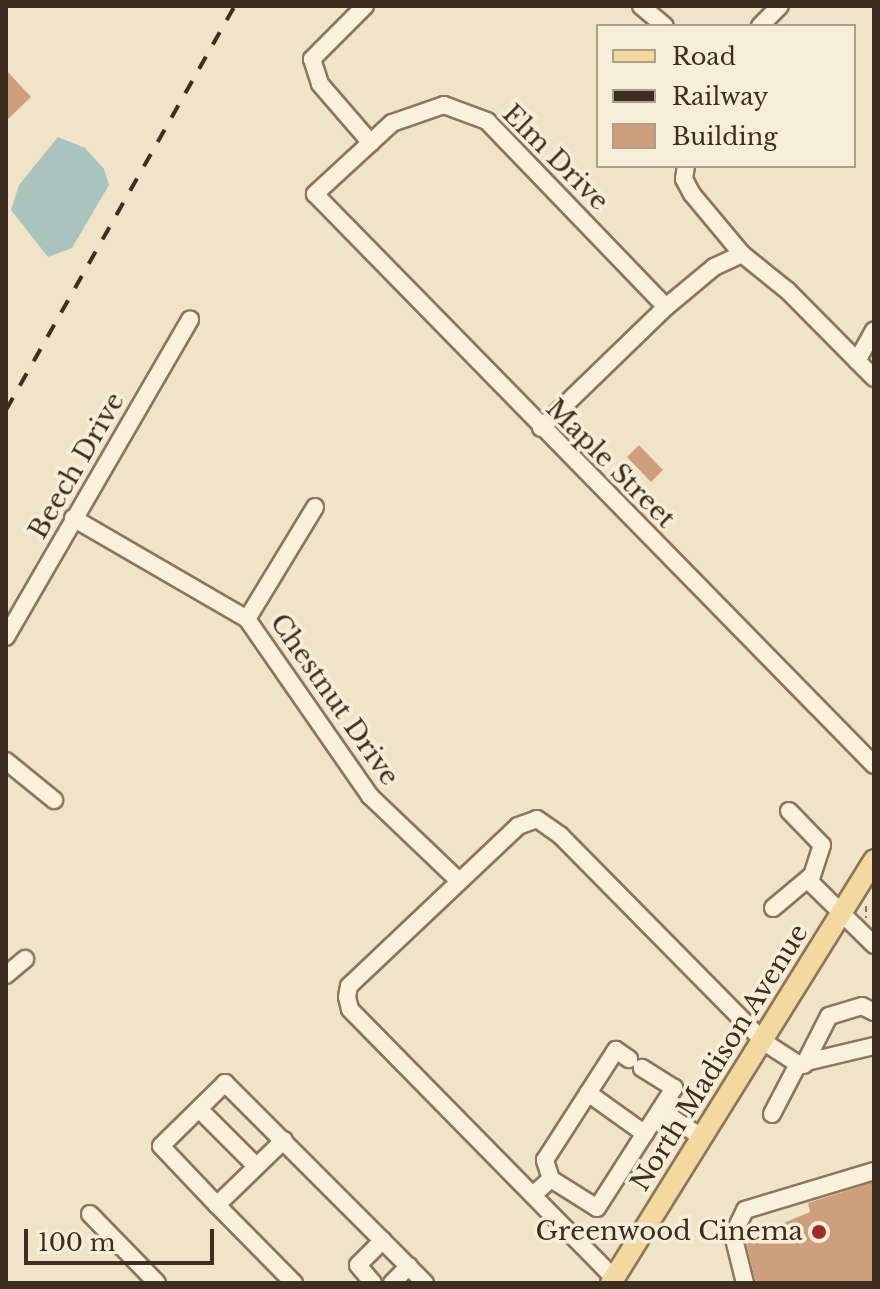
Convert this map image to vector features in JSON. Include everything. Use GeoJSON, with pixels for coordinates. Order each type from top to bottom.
{"type":"FeatureCollection","features":[{"type":"Feature","properties":{"kind":"main road","name":"North Madison Avenue"},"geometry":{"type":"LineString","coordinates":[[612,1280],[764,1042],[840,911],[874,860]]}},
{"type":"Feature","properties":{"kind":"street"},"geometry":{"type":"LineString","coordinates":[[365,6],[312,59],[320,84],[371,143]]}},
{"type":"Feature","properties":{"kind":"street"},"geometry":{"type":"LineString","coordinates":[[641,6],[663,24]]}},
{"type":"Feature","properties":{"kind":"street"},"geometry":{"type":"LineString","coordinates":[[762,24],[780,6]]}},
{"type":"Feature","properties":{"kind":"street","name":"Elm Drive"},"geometry":{"type":"LineString","coordinates":[[315,194],[392,123],[444,105],[487,121],[666,307]]}},
{"type":"Feature","properties":{"kind":"street"},"geometry":{"type":"LineString","coordinates":[[686,168],[684,179],[692,194],[742,254],[788,291],[874,378]]}},
{"type":"Feature","properties":{"kind":"street","name":"Maple Street"},"geometry":{"type":"LineString","coordinates":[[315,194],[874,765]]}},
{"type":"Feature","properties":{"kind":"street"},"geometry":{"type":"LineString","coordinates":[[541,428],[666,307],[714,267],[742,254]]}},
{"type":"Feature","properties":{"kind":"street","name":"Beech Drive"},"geometry":{"type":"LineString","coordinates":[[6,637],[190,320]]}},
{"type":"Feature","properties":{"kind":"street"},"geometry":{"type":"LineString","coordinates":[[857,361],[874,330]]}},
{"type":"Feature","properties":{"kind":"street"},"geometry":{"type":"LineString","coordinates":[[247,619],[315,507]]}},
{"type":"Feature","properties":{"kind":"street","name":"Chestnut Drive"},"geometry":{"type":"LineString","coordinates":[[73,518],[247,619],[370,796],[458,880]]}},
{"type":"Feature","properties":{"kind":"street"},"geometry":{"type":"LineString","coordinates":[[6,761],[54,800]]}},
{"type":"Feature","properties":{"kind":"street"},"geometry":{"type":"LineString","coordinates":[[773,908],[810,877],[822,845],[789,811]]}},
{"type":"Feature","properties":{"kind":"street"},"geometry":{"type":"LineString","coordinates":[[612,1280],[350,1009],[347,997],[349,986],[518,826],[537,819],[561,836],[764,1042],[801,1064],[874,1046]]}},
{"type":"Feature","properties":{"kind":"street"},"geometry":{"type":"LineString","coordinates":[[810,877],[874,945]]}},
{"type":"Feature","properties":{"kind":"street"},"geometry":{"type":"LineString","coordinates":[[6,975],[25,959]]}},
{"type":"Feature","properties":{"kind":"street"},"geometry":{"type":"LineString","coordinates":[[772,1114],[829,1016],[862,1006],[874,1012]]}},
{"type":"Feature","properties":{"kind":"street"},"geometry":{"type":"LineString","coordinates":[[616,1050],[674,1088],[597,1208],[551,1179],[545,1160],[588,1093],[616,1050]]}},
{"type":"Feature","properties":{"kind":"street"},"geometry":{"type":"LineString","coordinates":[[294,1283],[161,1146],[225,1083],[425,1283]]}},
{"type":"Feature","properties":{"kind":"street"},"geometry":{"type":"LineString","coordinates":[[588,1093],[645,1134]]}},
{"type":"Feature","properties":{"kind":"street"},"geometry":{"type":"LineString","coordinates":[[199,1109],[256,1166]]}},
{"type":"Feature","properties":{"kind":"street"},"geometry":{"type":"LineString","coordinates":[[660,1110],[703,1138]]}},
{"type":"Feature","properties":{"kind":"street"},"geometry":{"type":"LineString","coordinates":[[217,1205],[284,1140]]}},
{"type":"Feature","properties":{"kind":"street"},"geometry":{"type":"LineString","coordinates":[[745,1283],[733,1235],[745,1210],[874,1171]]}},
{"type":"Feature","properties":{"kind":"street"},"geometry":{"type":"LineString","coordinates":[[533,1195],[551,1179]]}},
{"type":"Feature","properties":{"kind":"street"},"geometry":{"type":"LineString","coordinates":[[90,1214],[157,1283]]}},
{"type":"Feature","properties":{"kind":"street"},"geometry":{"type":"LineString","coordinates":[[373,1283],[358,1265],[383,1240]]}},
{"type":"Feature","properties":{"kind":"street"},"geometry":{"type":"LineString","coordinates":[[392,1283],[409,1266]]}},
{"type":"Feature","properties":{"kind":"water"},"geometry":{"type":"Polygon","coordinates":[[[58,137],[85,148],[104,169],[109,185],[72,248],[48,257],[11,210],[19,185],[58,137]]]}},
{"type":"Feature","properties":{"kind":"building"},"geometry":{"type":"Polygon","coordinates":[[[6,70],[31,97],[6,121],[6,70]]]}},
{"type":"Feature","properties":{"kind":"building"},"geometry":{"type":"Polygon","coordinates":[[[639,445],[663,470],[651,482],[627,457],[639,445]]]}},
{"type":"Feature","properties":{"kind":"building","name":"Greenwood Cinema"},"geometry":{"type":"Polygon","coordinates":[[[874,1182],[874,1283],[756,1283],[745,1239],[810,1212],[808,1203],[874,1182]]]}},
{"type":"Feature","properties":{"kind":"railway"},"geometry":{"type":"LineString","coordinates":[[6,410],[235,6]]}},
{"type":"Feature","properties":{"kind":"place","name":"Greenwood Cinema"},"geometry":{"type":"Point","coordinates":[819,1232]}}]}
